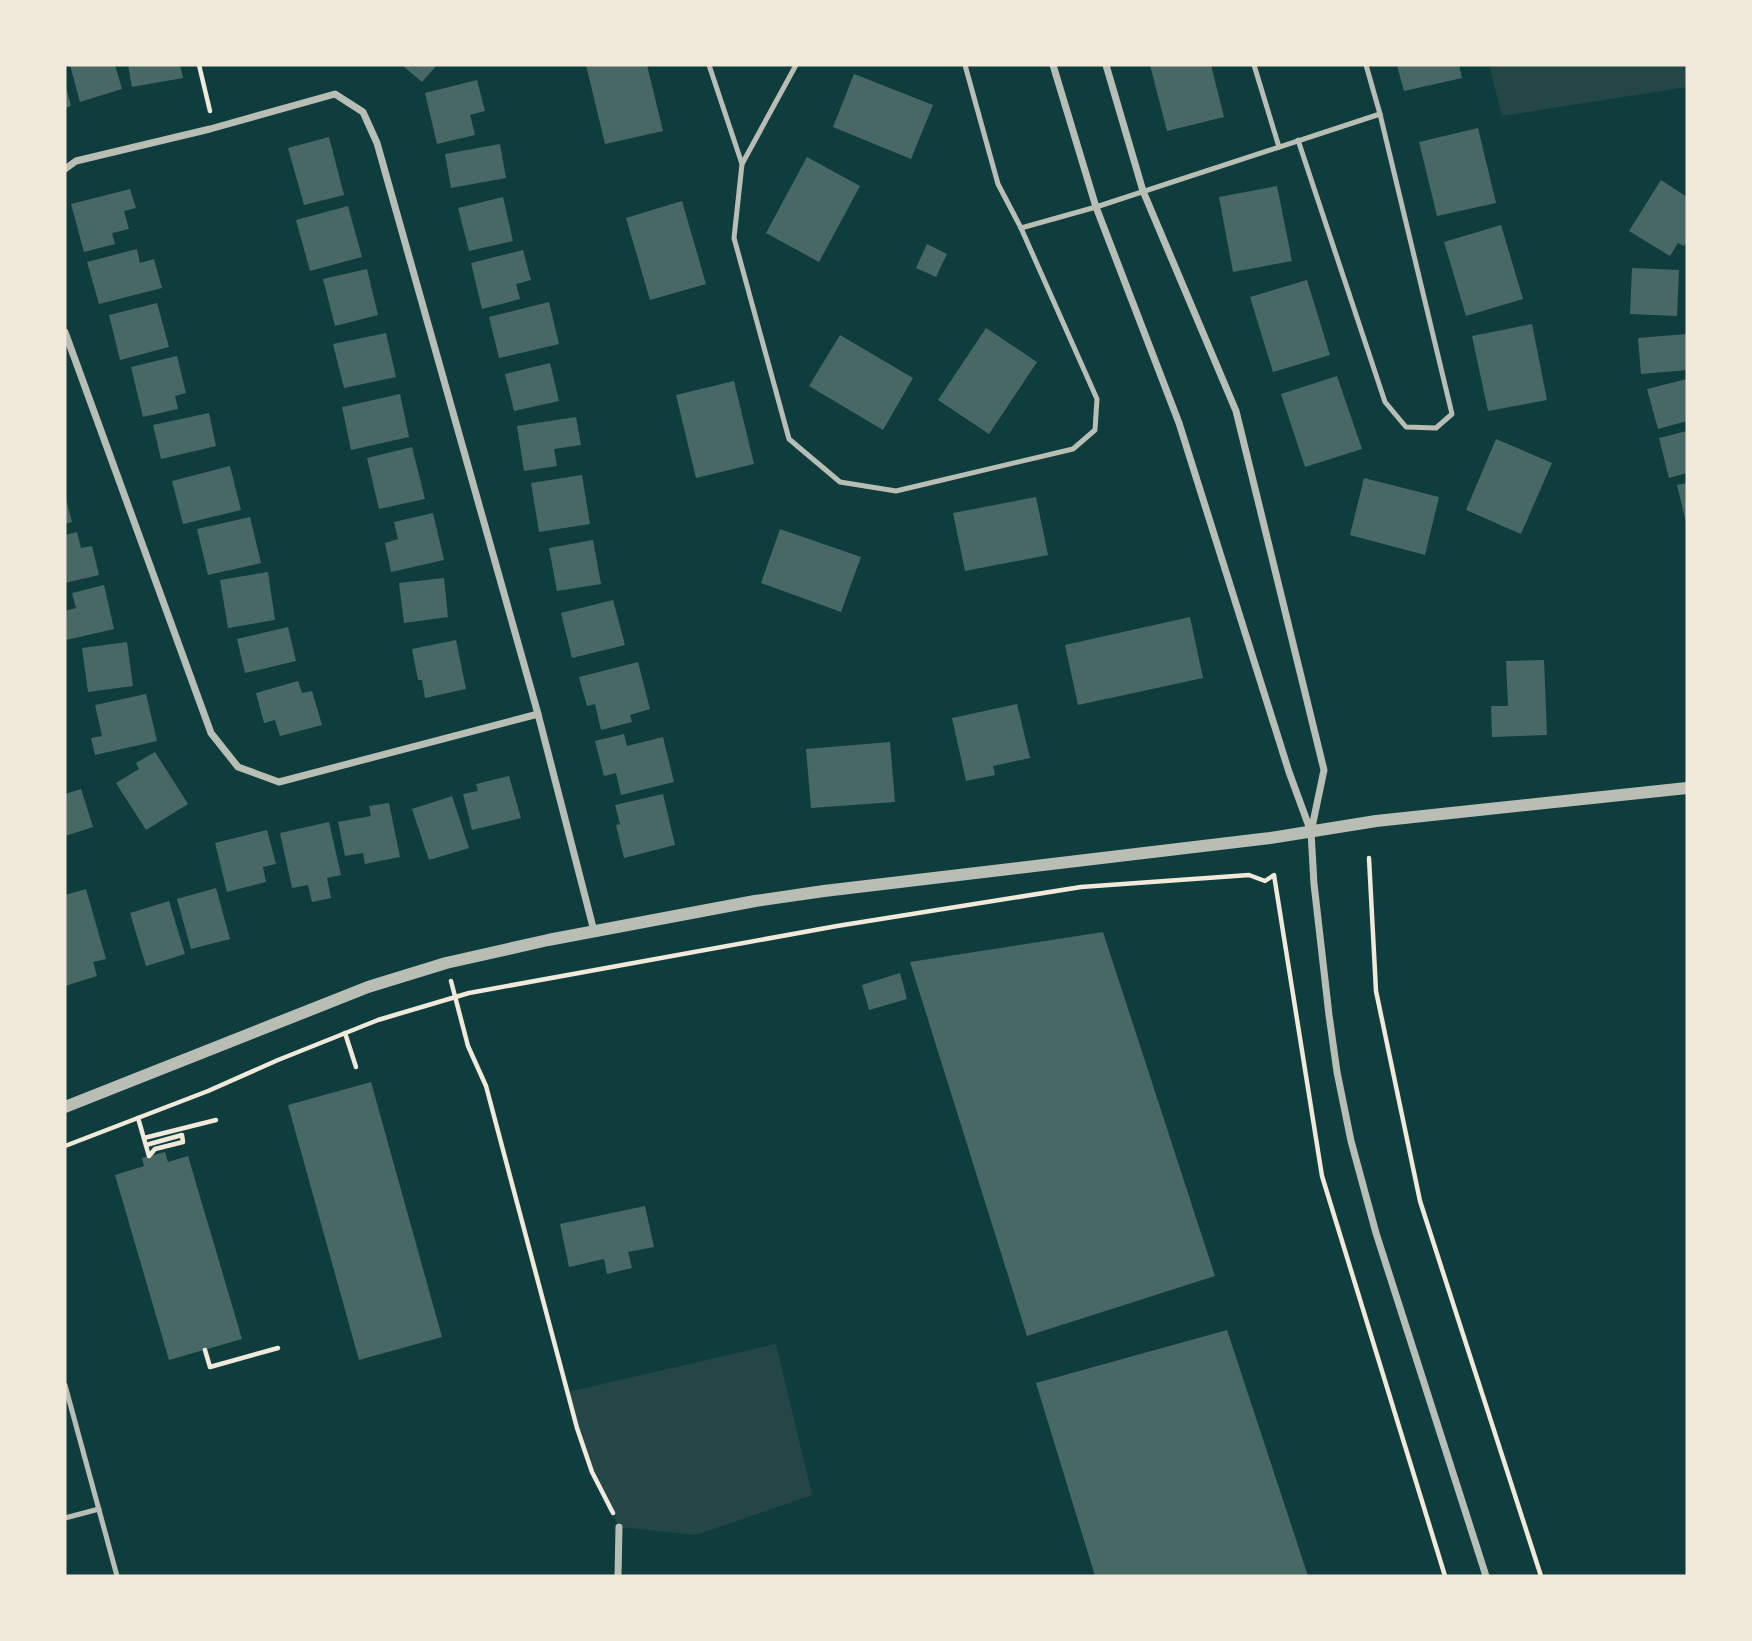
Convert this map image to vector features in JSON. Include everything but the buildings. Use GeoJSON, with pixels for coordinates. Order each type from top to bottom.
{"type":"FeatureCollection","features":[{"type":"Feature","properties":{"kind":"street"},"geometry":{"type":"LineString","coordinates":[[1053,65],[1096,207],[1180,423],[1289,772],[1311,832]]}},
{"type":"Feature","properties":{"kind":"street"},"geometry":{"type":"LineString","coordinates":[[1106,65],[1143,191],[1236,411],[1324,770],[1311,832],[1314,884],[1337,1072],[1351,1141],[1376,1233],[1486,1576]]}},
{"type":"Feature","properties":{"kind":"street"},"geometry":{"type":"LineString","coordinates":[[65,169],[76,161],[335,94],[362,112],[377,143],[538,714],[594,931]]}},
{"type":"Feature","properties":{"kind":"street"},"geometry":{"type":"LineString","coordinates":[[65,332],[211,733],[238,766],[279,782],[538,714]]}},
{"type":"Feature","properties":{"kind":"street"},"geometry":{"type":"LineString","coordinates":[[65,1107],[289,1017],[397,977],[481,954],[594,931],[824,891],[1311,832],[1442,813],[1687,789]]}},
{"type":"Feature","properties":{"kind":"street"},"geometry":{"type":"LineString","coordinates":[[618,1576],[619,1527]]}},
{"type":"Feature","properties":{"kind":"lane"},"geometry":{"type":"LineString","coordinates":[[709,65],[741,164],[734,238],[789,439],[840,482],[896,491],[1073,449],[1095,430],[1097,399],[1021,228],[998,184],[965,65]]}},
{"type":"Feature","properties":{"kind":"lane"},"geometry":{"type":"LineString","coordinates":[[741,164],[796,65]]}},
{"type":"Feature","properties":{"kind":"lane"},"geometry":{"type":"LineString","coordinates":[[1254,65],[1279,147]]}},
{"type":"Feature","properties":{"kind":"lane"},"geometry":{"type":"LineString","coordinates":[[1298,140],[1385,402],[1406,427],[1436,428],[1452,414],[1366,65]]}},
{"type":"Feature","properties":{"kind":"lane"},"geometry":{"type":"LineString","coordinates":[[1021,228],[1096,207],[1380,114]]}},
{"type":"Feature","properties":{"kind":"lane"},"geometry":{"type":"LineString","coordinates":[[65,1385],[117,1576]]}},
{"type":"Feature","properties":{"kind":"lane"},"geometry":{"type":"LineString","coordinates":[[65,1518],[99,1509]]}},
{"type":"Feature","properties":{"kind":"path"},"geometry":{"type":"LineString","coordinates":[[199,65],[214,127]]}},
{"type":"Feature","properties":{"kind":"path"},"geometry":{"type":"LineString","coordinates":[[1369,858],[1376,991],[1420,1201],[1541,1576]]}},
{"type":"Feature","properties":{"kind":"path"},"geometry":{"type":"LineString","coordinates":[[65,1146],[378,1020],[455,997],[623,963],[1080,887],[1249,875],[1265,881],[1274,875],[1322,1176],[1445,1576]]}},
{"type":"Feature","properties":{"kind":"path"},"geometry":{"type":"LineString","coordinates":[[455,997],[468,1046],[486,1086],[577,1428],[592,1472],[619,1527]]}},
{"type":"Feature","properties":{"kind":"path"},"geometry":{"type":"LineString","coordinates":[[345,1033],[356,1067]]}},
{"type":"Feature","properties":{"kind":"path"},"geometry":{"type":"LineString","coordinates":[[138,1118],[149,1156],[155,1149],[183,1142],[182,1135],[145,1141]]}},
{"type":"Feature","properties":{"kind":"path"},"geometry":{"type":"LineString","coordinates":[[145,1141],[216,1120]]}},
{"type":"Feature","properties":{"kind":"path"},"geometry":{"type":"LineString","coordinates":[[205,1350],[210,1367],[278,1348]]}},
{"type":"Feature","properties":{"kind":"shaded area"},"geometry":{"type":"Polygon","coordinates":[[[1489,65],[1687,65],[1687,87],[1502,116],[1489,65]]]}},
{"type":"Feature","properties":{"kind":"shaded area"},"geometry":{"type":"Polygon","coordinates":[[[776,1344],[812,1495],[696,1535],[619,1527],[592,1472],[568,1392],[776,1344]]]}}]}
